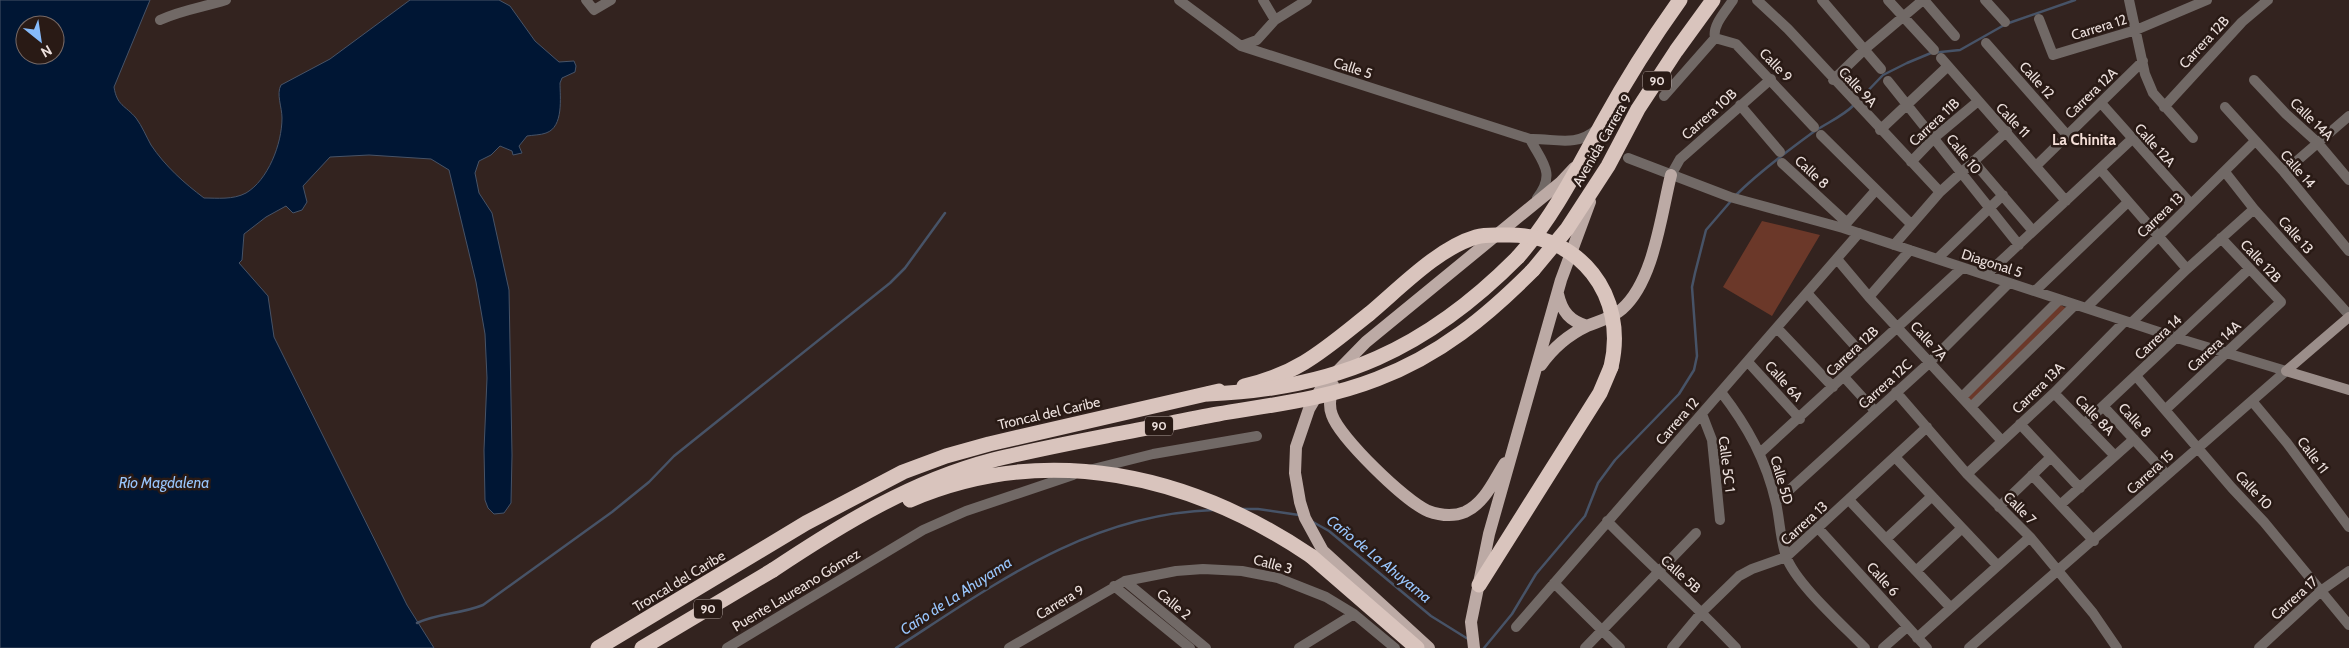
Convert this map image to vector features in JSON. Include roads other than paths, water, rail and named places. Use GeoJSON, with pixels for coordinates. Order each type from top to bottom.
{"type":"FeatureCollection","features":[{"type":"Feature","properties":{"kind":"highway","name":"Avenida Carrera 9"},"geometry":{"type":"LineString","coordinates":[[1518,257],[1531,242],[1569,187],[1602,124],[1654,36],[1680,0]]}},
{"type":"Feature","properties":{"kind":"highway","name":"Avenida Carrera 9"},"geometry":{"type":"LineString","coordinates":[[773,570],[870,509],[910,489],[950,473],[1037,450],[1216,414],[1283,404],[1377,380],[1441,348],[1488,314],[1533,270],[1567,229],[1608,166],[1638,109],[1676,51],[1713,0]]}},
{"type":"Feature","properties":{"kind":"highway"},"geometry":{"type":"LineString","coordinates":[[1208,394],[1286,374],[1311,359],[1446,252],[1466,240],[1490,234],[1526,235],[1548,241],[1569,251],[1586,266],[1600,283],[1612,313],[1615,335],[1611,367],[1600,393],[1478,585]]}},
{"type":"Feature","properties":{"kind":"highway","name":"Troncal del Caribe"},"geometry":{"type":"LineString","coordinates":[[598,648],[806,523],[903,472],[946,456],[989,444],[1208,394],[1250,392],[1325,378],[1370,361],[1430,331],[1462,309],[1518,257]]}},
{"type":"Feature","properties":{"kind":"highway"},"geometry":{"type":"LineString","coordinates":[[773,570],[827,544],[874,516],[917,497],[981,478],[1043,470],[1117,474],[1178,489],[1240,514],[1311,556],[1417,648]]}},
{"type":"Feature","properties":{"kind":"highway","name":"90"},"geometry":{"type":"LineString","coordinates":[[642,648],[773,570]]}},
{"type":"Feature","properties":{"kind":"main road"},"geometry":{"type":"LineString","coordinates":[[1429,648],[1337,566],[1323,551],[1313,534],[1300,502],[1295,473],[1296,447],[1309,409],[1322,387],[1366,342],[1560,183],[1588,153]]}},
{"type":"Feature","properties":{"kind":"main road"},"geometry":{"type":"LineString","coordinates":[[1474,648],[1471,622],[1489,534],[1561,280],[1590,201],[1608,166]]}},
{"type":"Feature","properties":{"kind":"main road"},"geometry":{"type":"LineString","coordinates":[[1536,373],[1549,354],[1567,338],[1621,310],[1635,294],[1647,271],[1671,175]]}},
{"type":"Feature","properties":{"kind":"main road"},"geometry":{"type":"LineString","coordinates":[[1558,294],[1560,306],[1567,316],[1576,323],[1587,326]]}},
{"type":"Feature","properties":{"kind":"main road"},"geometry":{"type":"LineString","coordinates":[[1336,373],[1330,400],[1332,417],[1347,438],[1401,493],[1426,510],[1442,515],[1464,512],[1479,502],[1487,493],[1515,446]]}},
{"type":"Feature","properties":{"kind":"street"},"geometry":{"type":"LineString","coordinates":[[160,20],[180,12],[198,9],[226,0]]}},
{"type":"Feature","properties":{"kind":"street"},"geometry":{"type":"LineString","coordinates":[[586,0],[594,10],[611,0]]}},
{"type":"Feature","properties":{"kind":"street","name":"Calle 5"},"geometry":{"type":"LineString","coordinates":[[1179,0],[1241,46],[1530,139],[1570,142],[1587,136],[1602,124]]}},
{"type":"Feature","properties":{"kind":"street"},"geometry":{"type":"LineString","coordinates":[[1263,0],[1275,20]]}},
{"type":"Feature","properties":{"kind":"street"},"geometry":{"type":"LineString","coordinates":[[1241,46],[1257,40],[1275,20],[1308,0]]}},
{"type":"Feature","properties":{"kind":"street"},"geometry":{"type":"LineString","coordinates":[[1664,96],[1714,35],[1733,0]]}},
{"type":"Feature","properties":{"kind":"street","name":"Calle 9A"},"geometry":{"type":"LineString","coordinates":[[1757,0],[1788,29],[1833,80],[1940,192]]}},
{"type":"Feature","properties":{"kind":"street"},"geometry":{"type":"LineString","coordinates":[[1822,0],[1881,69]]}},
{"type":"Feature","properties":{"kind":"street"},"geometry":{"type":"LineString","coordinates":[[1888,0],[1934,50]]}},
{"type":"Feature","properties":{"kind":"street"},"geometry":{"type":"LineString","coordinates":[[1833,80],[1865,49],[1924,0],[1955,36]]}},
{"type":"Feature","properties":{"kind":"street"},"geometry":{"type":"LineString","coordinates":[[1986,0],[2005,22]]}},
{"type":"Feature","properties":{"kind":"street"},"geometry":{"type":"LineString","coordinates":[[2129,0],[2145,74],[2153,93],[2193,138]]}},
{"type":"Feature","properties":{"kind":"street","name":"Carrera 12"},"geometry":{"type":"LineString","coordinates":[[2039,19],[2053,54],[2136,30],[2207,0]]}},
{"type":"Feature","properties":{"kind":"street","name":"Carrera 12B"},"geometry":{"type":"LineString","coordinates":[[2164,107],[2242,22],[2268,0]]}},
{"type":"Feature","properties":{"kind":"street","name":"Calle 9"},"geometry":{"type":"LineString","coordinates":[[1714,35],[1724,42],[1733,41],[1771,78],[1818,131],[1911,224]]}},
{"type":"Feature","properties":{"kind":"street","name":"Calle 12"},"geometry":{"type":"LineString","coordinates":[[1986,43],[2067,135]]}},
{"type":"Feature","properties":{"kind":"street","name":"Carrera 12A"},"geometry":{"type":"LineString","coordinates":[[2037,165],[2143,61]]}},
{"type":"Feature","properties":{"kind":"street","name":"Calle 11"},"geometry":{"type":"LineString","coordinates":[[1906,103],[1944,63],[1977,102],[2007,131],[2066,201]]}},
{"type":"Feature","properties":{"kind":"street","name":"Carrera 10B"},"geometry":{"type":"LineString","coordinates":[[1671,175],[1680,159],[1771,78]]}},
{"type":"Feature","properties":{"kind":"street","name":"Calle 14A"},"geometry":{"type":"LineString","coordinates":[[2254,80],[2286,114],[2317,142],[2348,176]]}},
{"type":"Feature","properties":{"kind":"street","name":"Calle 10"},"geometry":{"type":"LineString","coordinates":[[1888,81],[2019,245]]}},
{"type":"Feature","properties":{"kind":"street","name":"Carrera 11B"},"geometry":{"type":"LineString","coordinates":[[1911,162],[1934,138],[1977,102]]}},
{"type":"Feature","properties":{"kind":"street"},"geometry":{"type":"LineString","coordinates":[[1880,130],[1906,103]]}},
{"type":"Feature","properties":{"kind":"street","name":"Calle 12A"},"geometry":{"type":"LineString","coordinates":[[2101,103],[2190,204]]}},
{"type":"Feature","properties":{"kind":"street","name":"Calle 8"},"geometry":{"type":"LineString","coordinates":[[1740,105],[1780,152]]}},
{"type":"Feature","properties":{"kind":"street","name":"Calle 14"},"geometry":{"type":"LineString","coordinates":[[2225,107],[2254,142],[2284,172],[2349,251]]}},
{"type":"Feature","properties":{"kind":"street"},"geometry":{"type":"LineString","coordinates":[[2284,172],[2349,116]]}},
{"type":"Feature","properties":{"kind":"street"},"geometry":{"type":"LineString","coordinates":[[1894,245],[1940,192],[2007,131]]}},
{"type":"Feature","properties":{"kind":"street"},"geometry":{"type":"LineString","coordinates":[[1530,139],[1541,155],[1546,167],[1544,190],[1531,207]]}},
{"type":"Feature","properties":{"kind":"street"},"geometry":{"type":"LineString","coordinates":[[1986,275],[2132,139]]}},
{"type":"Feature","properties":{"kind":"street","name":"Carrera 13"},"geometry":{"type":"LineString","coordinates":[[1971,407],[2158,236],[2254,142]]}},
{"type":"Feature","properties":{"kind":"street","name":"Diagonal 5"},"geometry":{"type":"LineString","coordinates":[[1628,158],[1734,198],[1844,225],[1859,234],[2059,300],[2226,354],[2349,390]]}},
{"type":"Feature","properties":{"kind":"street"},"geometry":{"type":"LineString","coordinates":[[1973,161],[2033,231]]}},
{"type":"Feature","properties":{"kind":"street","name":"Calle 8"},"geometry":{"type":"LineString","coordinates":[[1782,163],[1844,225]]}},
{"type":"Feature","properties":{"kind":"street"},"geometry":{"type":"LineString","coordinates":[[2100,169],[2187,269]]}},
{"type":"Feature","properties":{"kind":"street","name":"Calle 13"},"geometry":{"type":"LineString","coordinates":[[2225,172],[2254,209],[2349,316]]}},
{"type":"Feature","properties":{"kind":"street"},"geometry":{"type":"LineString","coordinates":[[1844,225],[1876,190]]}},
{"type":"Feature","properties":{"kind":"street"},"geometry":{"type":"LineString","coordinates":[[1937,259],[2003,195]]}},
{"type":"Feature","properties":{"kind":"street"},"geometry":{"type":"LineString","coordinates":[[2035,291],[2128,202]]}},
{"type":"Feature","properties":{"kind":"street","name":"Carrera 13A"},"geometry":{"type":"LineString","coordinates":[[1967,474],[2128,322],[2254,209]]}},
{"type":"Feature","properties":{"kind":"street","name":"Carrera 12"},"geometry":{"type":"LineString","coordinates":[[1516,627],[1859,234]]}},
{"type":"Feature","properties":{"kind":"street","name":"Calle 12B"},"geometry":{"type":"LineString","coordinates":[[2220,238],[2281,302]]}},
{"type":"Feature","properties":{"kind":"street"},"geometry":{"type":"LineString","coordinates":[[1869,297],[1910,250]]}},
{"type":"Feature","properties":{"kind":"street","name":"Calle 7A"},"geometry":{"type":"LineString","coordinates":[[1837,258],[1869,297],[2002,441]]}},
{"type":"Feature","properties":{"kind":"street","name":"Carrera 12B"},"geometry":{"type":"LineString","coordinates":[[1760,453],[1962,268]]}},
{"type":"Feature","properties":{"kind":"street","name":"Carrera 14"},"geometry":{"type":"LineString","coordinates":[[2084,424],[2249,269]]}},
{"type":"Feature","properties":{"kind":"street","name":"Carrera 12C"},"geometry":{"type":"LineString","coordinates":[[1776,502],[1929,363],[2009,283]]}},
{"type":"Feature","properties":{"kind":"street"},"geometry":{"type":"LineString","coordinates":[[1808,294],[1864,356]]}},
{"type":"Feature","properties":{"kind":"street"},"geometry":{"type":"LineString","coordinates":[[1962,397],[2059,300]]}},
{"type":"Feature","properties":{"kind":"street","name":"Carrera 14A"},"geometry":{"type":"LineString","coordinates":[[2166,409],[2281,302]]}},
{"type":"Feature","properties":{"kind":"street","name":"Carrera 15"},"geometry":{"type":"LineString","coordinates":[[1969,648],[2094,541],[2349,316]]}},
{"type":"Feature","properties":{"kind":"street"},"geometry":{"type":"LineString","coordinates":[[1777,328],[1833,387]]}},
{"type":"Feature","properties":{"kind":"street","name":"Calle 6A"},"geometry":{"type":"LineString","coordinates":[[1748,362],[1800,418]]}},
{"type":"Feature","properties":{"kind":"street"},"geometry":{"type":"LineString","coordinates":[[1844,376],[1875,411]]}},
{"type":"Feature","properties":{"kind":"street","name":"Calle 10"},"geometry":{"type":"LineString","coordinates":[[2136,376],[2199,447],[2232,488],[2264,522],[2349,625]]}},
{"type":"Feature","properties":{"kind":"street","name":"Calle 5D"},"geometry":{"type":"LineString","coordinates":[[1721,392],[1743,420],[1760,453],[1776,502],[1786,557],[1801,580],[1865,648]]}},
{"type":"Feature","properties":{"kind":"street","name":"Calle 7"},"geometry":{"type":"LineString","coordinates":[[1896,392],[1967,474],[2030,537],[2059,571],[2117,648]]}},
{"type":"Feature","properties":{"kind":"street","name":"Calle 8A"},"geometry":{"type":"LineString","coordinates":[[2054,393],[2115,456]]}},
{"type":"Feature","properties":{"kind":"street","name":"Calle 11"},"geometry":{"type":"LineString","coordinates":[[2252,401],[2349,526]]}},
{"type":"Feature","properties":{"kind":"street","name":"Calle 8"},"geometry":{"type":"LineString","coordinates":[[2103,406],[2167,475]]}},
{"type":"Feature","properties":{"kind":"street","name":"Calle 5C 1"},"geometry":{"type":"LineString","coordinates":[[1702,414],[1712,440],[1720,520]]}},
{"type":"Feature","properties":{"kind":"street"},"geometry":{"type":"LineString","coordinates":[[2020,424],[2080,488]]}},
{"type":"Feature","properties":{"kind":"street","name":"Carrera 13"},"geometry":{"type":"LineString","coordinates":[[1672,648],[1702,612],[1739,576],[1752,569],[1786,557],[1927,426]]}},
{"type":"Feature","properties":{"kind":"street","name":"Puente Laureano Gómez"},"geometry":{"type":"LineString","coordinates":[[727,648],[923,530],[966,511],[1106,465],[1253,437]]}},
{"type":"Feature","properties":{"kind":"street"},"geometry":{"type":"LineString","coordinates":[[2060,505],[2134,439]]}},
{"type":"Feature","properties":{"kind":"street"},"geometry":{"type":"LineString","coordinates":[[1895,457],[1930,497],[1997,565]]}},
{"type":"Feature","properties":{"kind":"street"},"geometry":{"type":"LineString","coordinates":[[1999,506],[2051,457]]}},
{"type":"Feature","properties":{"kind":"street"},"geometry":{"type":"LineString","coordinates":[[2032,475],[2094,541]]}},
{"type":"Feature","properties":{"kind":"street"},"geometry":{"type":"LineString","coordinates":[[1886,539],[1930,497]]}},
{"type":"Feature","properties":{"kind":"street"},"geometry":{"type":"LineString","coordinates":[[1849,500],[1950,607]]}},
{"type":"Feature","properties":{"kind":"street","name":"Calle 5B"},"geometry":{"type":"LineString","coordinates":[[1607,522],[1702,612],[1736,648]]}},
{"type":"Feature","properties":{"kind":"street","name":"Calle 6"},"geometry":{"type":"LineString","coordinates":[[1818,528],[1927,648]]}},
{"type":"Feature","properties":{"kind":"street"},"geometry":{"type":"LineString","coordinates":[[1916,571],[1961,529]]}},
{"type":"Feature","properties":{"kind":"street"},"geometry":{"type":"LineString","coordinates":[[1586,648],[1696,533]]}},
{"type":"Feature","properties":{"kind":"street"},"geometry":{"type":"LineString","coordinates":[[1917,638],[2030,537]]}},
{"type":"Feature","properties":{"kind":"street","name":"Calle 3"},"geometry":{"type":"LineString","coordinates":[[1125,581],[1176,571],[1203,569],[1242,571],[1278,578],[1326,597],[1354,614],[1395,648]]}},
{"type":"Feature","properties":{"kind":"street","name":"Carrera 17"},"geometry":{"type":"LineString","coordinates":[[2259,648],[2322,590],[2349,571]]}},
{"type":"Feature","properties":{"kind":"street","name":"Carrera 9"},"geometry":{"type":"LineString","coordinates":[[1010,648],[1125,581]]}},
{"type":"Feature","properties":{"kind":"street","name":"Calle 2"},"geometry":{"type":"LineString","coordinates":[[1125,581],[1206,648]]}},
{"type":"Feature","properties":{"kind":"street"},"geometry":{"type":"LineString","coordinates":[[1554,583],[1620,648]]}},
{"type":"Feature","properties":{"kind":"street","name":"Calle 2"},"geometry":{"type":"LineString","coordinates":[[1114,586],[1190,648]]}},
{"type":"Feature","properties":{"kind":"street"},"geometry":{"type":"LineString","coordinates":[[1299,648],[1354,614]]}},
{"type":"Feature","properties":{"kind":"street"},"geometry":{"type":"LineString","coordinates":[[1883,648],[1907,626]]}},
{"type":"Feature","properties":{"kind":"water","name":"Río Magdalena"},"geometry":{"type":"Polygon","coordinates":[[[0,0],[150,0],[114,87],[115,93],[119,102],[136,118],[162,160],[204,198],[236,197],[246,193],[261,179],[272,160],[279,139],[282,118],[279,96],[281,85],[330,59],[410,0],[499,0],[510,6],[535,41],[559,62],[574,61],[576,66],[575,72],[562,78],[560,83],[560,111],[556,125],[552,130],[544,134],[527,136],[519,146],[522,153],[513,155],[512,151],[500,146],[491,155],[479,161],[475,173],[479,193],[492,213],[509,290],[511,503],[504,513],[494,514],[488,508],[485,500],[484,450],[487,378],[485,334],[476,282],[449,170],[431,159],[369,155],[330,157],[303,186],[307,202],[302,210],[293,213],[286,206],[266,217],[244,234],[242,260],[239,263],[268,296],[274,337],[407,605],[434,648],[0,648],[0,0]]]}},
{"type":"Feature","properties":{"kind":"waterway"},"geometry":{"type":"LineString","coordinates":[[1858,101],[1883,75],[1907,63],[1931,53],[1960,50],[2006,24],[2075,0]]}},
{"type":"Feature","properties":{"kind":"waterway"},"geometry":{"type":"LineString","coordinates":[[1736,195],[1783,155],[1854,105]]}},
{"type":"Feature","properties":{"kind":"waterway"},"geometry":{"type":"LineString","coordinates":[[1484,648],[1512,614],[1536,574],[1585,516],[1598,483],[1615,460],[1679,394],[1694,370],[1697,356],[1692,287],[1695,273],[1706,230],[1731,201]]}},
{"type":"Feature","properties":{"kind":"waterway"},"geometry":{"type":"LineString","coordinates":[[417,623],[483,605],[612,512],[649,482],[674,456],[890,283],[905,268],[945,213]]}},
{"type":"Feature","properties":{"kind":"waterway","name":"Caño de La Ahuyama"},"geometry":{"type":"LineString","coordinates":[[1241,509],[1258,509],[1299,515]]}},
{"type":"Feature","properties":{"kind":"waterway","name":"Caño de La Ahuyama"},"geometry":{"type":"LineString","coordinates":[[896,648],[1007,577],[1045,556],[1084,539],[1125,524],[1168,514],[1213,510]]}},
{"type":"Feature","properties":{"kind":"waterway","name":"Caño de La Ahuyama"},"geometry":{"type":"LineString","coordinates":[[1313,522],[1329,531],[1431,616],[1468,639]]}},
{"type":"Feature","properties":{"kind":"district","name":"La Chinita"},"geometry":{"type":"Point","coordinates":[2084,140]}}]}
